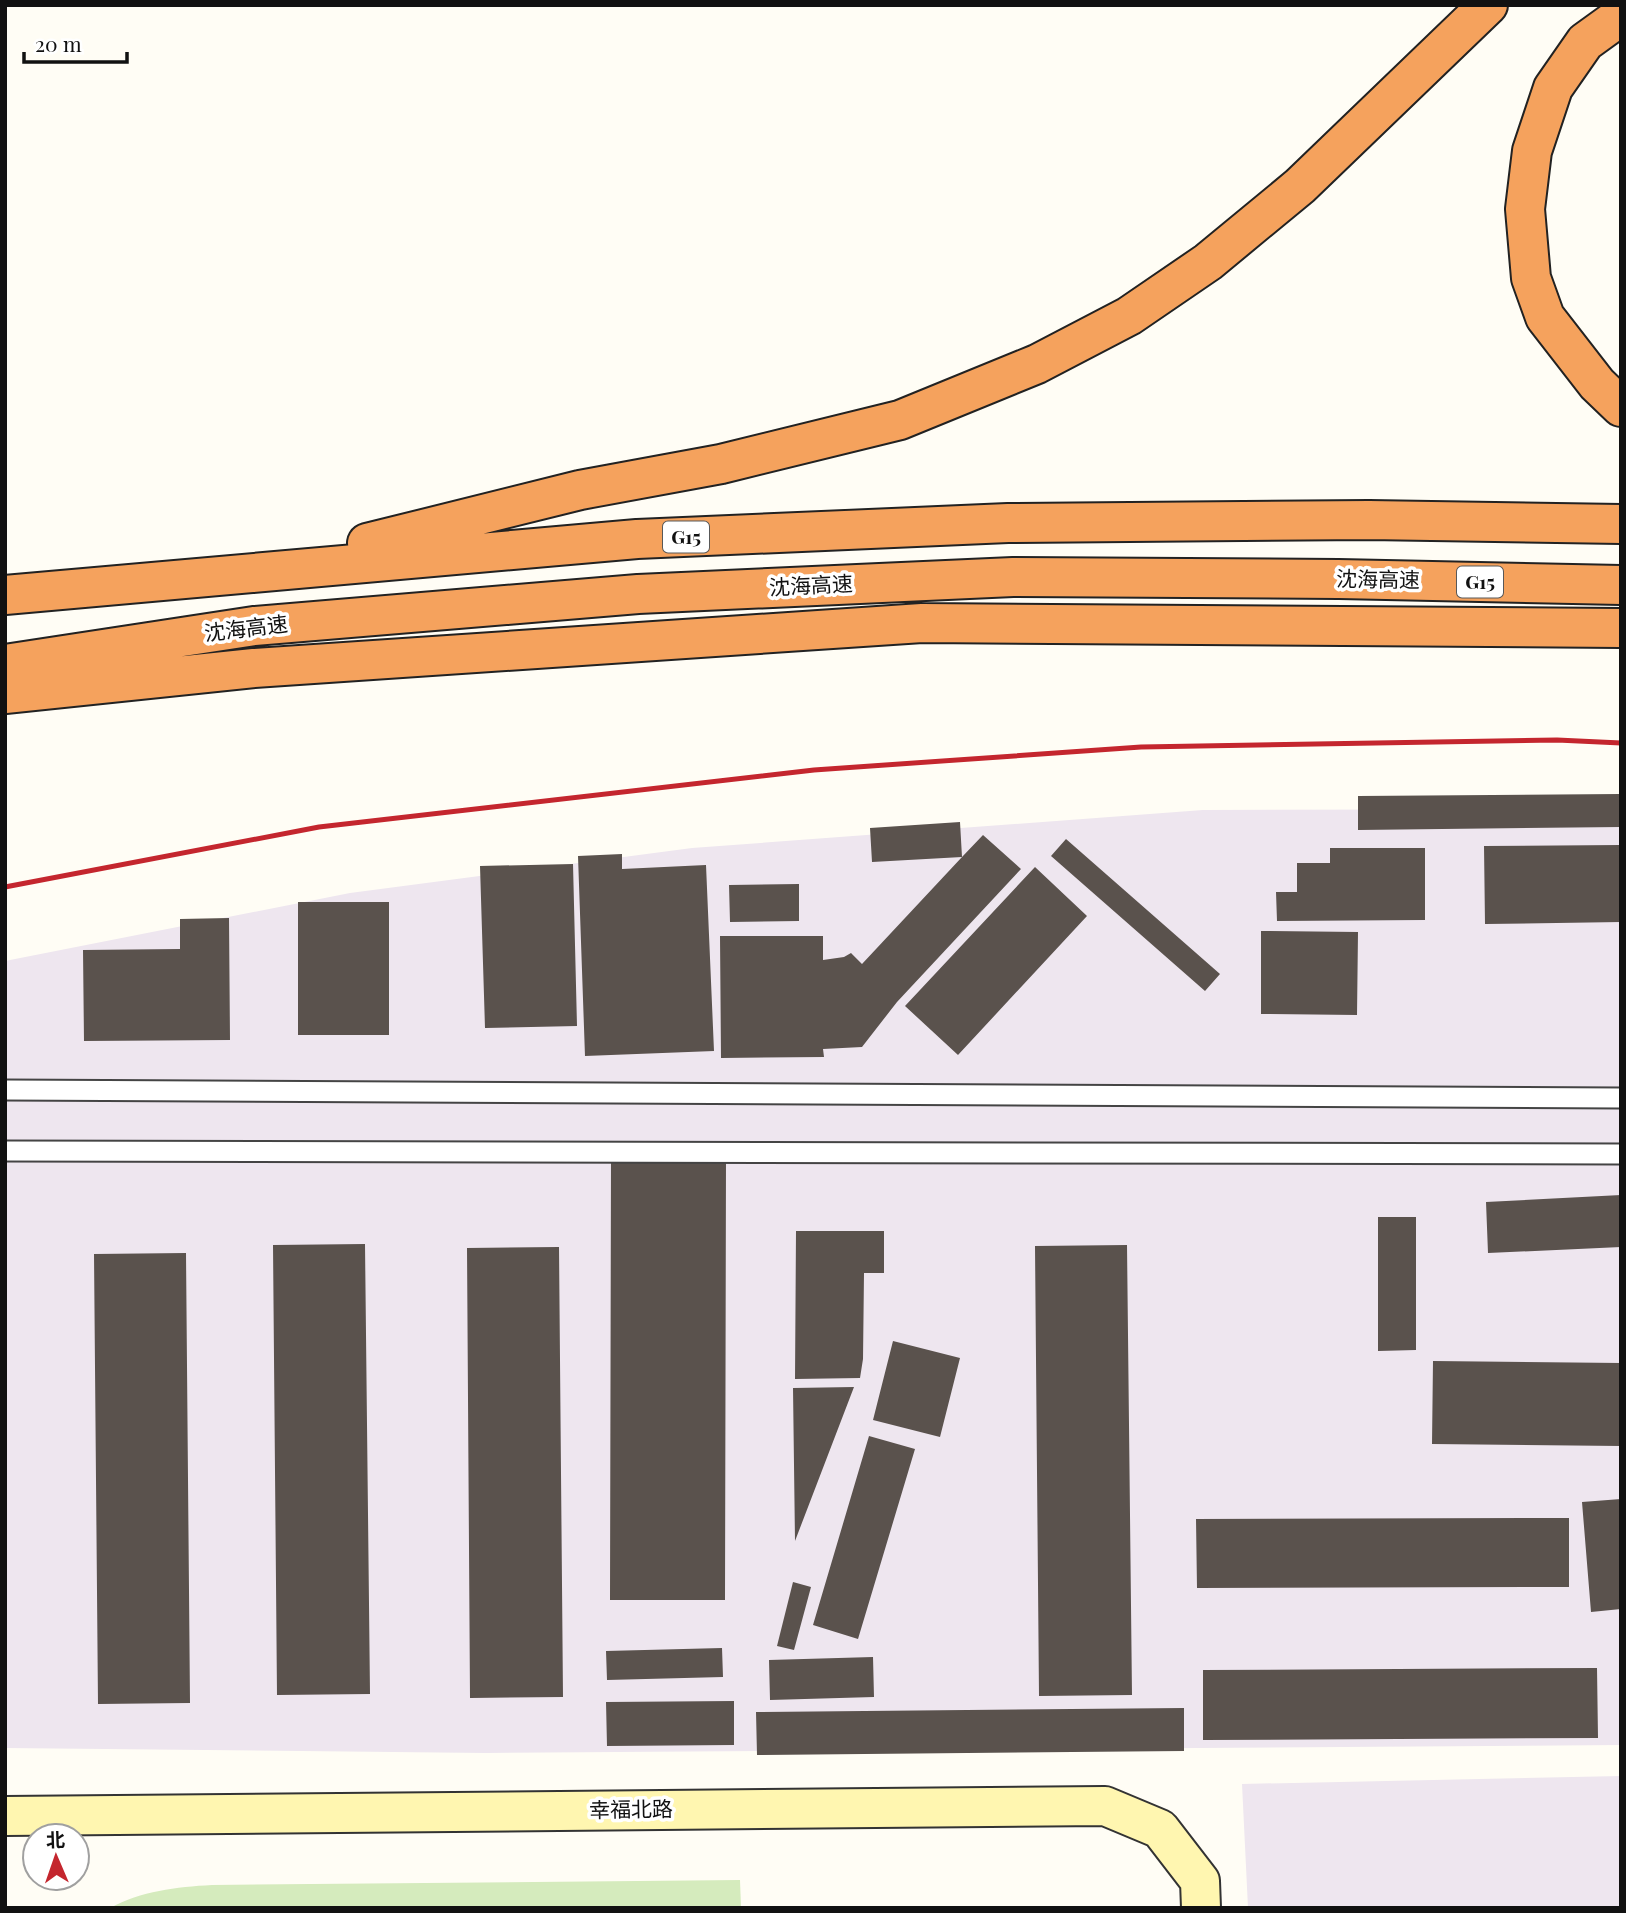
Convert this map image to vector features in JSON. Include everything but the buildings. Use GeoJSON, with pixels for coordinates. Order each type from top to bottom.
{"type":"FeatureCollection","features":[{"type":"Feature","properties":{"kind":"highway"},"geometry":{"type":"LineString","coordinates":[[250,572],[580,490],[721,464],[900,420],[1037,364],[1129,316],[1208,262],[1300,186],[1488,5]]}},
{"type":"Feature","properties":{"kind":"highway"},"geometry":{"type":"LineString","coordinates":[[1621,16],[1585,42],[1553,88],[1532,151],[1525,209],[1531,278],[1545,317],[1597,384],[1621,407]]}},
{"type":"Feature","properties":{"kind":"highway","name":"G15"},"geometry":{"type":"LineString","coordinates":[[5,595],[637,539],[1008,523],[1369,520],[1621,524]]}},
{"type":"Feature","properties":{"kind":"highway","name":"沈海高速"},"geometry":{"type":"LineString","coordinates":[[5,664],[254,626],[638,594],[1013,577],[1339,579],[1621,585]]}},
{"type":"Feature","properties":{"kind":"highway"},"geometry":{"type":"LineString","coordinates":[[5,694],[254,668],[922,623],[1621,628]]}},
{"type":"Feature","properties":{"kind":"main road","name":"幸福北路"},"geometry":{"type":"LineString","coordinates":[[5,1816],[1105,1806],[1160,1829],[1200,1881],[1202,1908]]}},
{"type":"Feature","properties":{"kind":"lane"},"geometry":{"type":"LineString","coordinates":[[5,1090],[1621,1098]]}},
{"type":"Feature","properties":{"kind":"lane"},"geometry":{"type":"LineString","coordinates":[[5,1151],[1621,1154]]}},
{"type":"Feature","properties":{"kind":"shaded area"},"geometry":{"type":"Polygon","coordinates":[[[1621,809],[1621,1745],[486,1753],[5,1748],[5,961],[350,893],[692,848],[1203,810],[1621,809]]]}},
{"type":"Feature","properties":{"kind":"shaded area"},"geometry":{"type":"Polygon","coordinates":[[[1621,1776],[1621,1908],[1248,1908],[1242,1784],[1621,1776]]]}},
{"type":"Feature","properties":{"kind":"green space"},"geometry":{"type":"Polygon","coordinates":[[[740,1880],[741,1908],[110,1908],[159,1891],[212,1885],[740,1880]]]}},
{"type":"Feature","properties":{"kind":"railway"},"geometry":{"type":"LineString","coordinates":[[5,887],[319,827],[814,770],[1141,747],[1557,740],[1621,743]]}}]}
